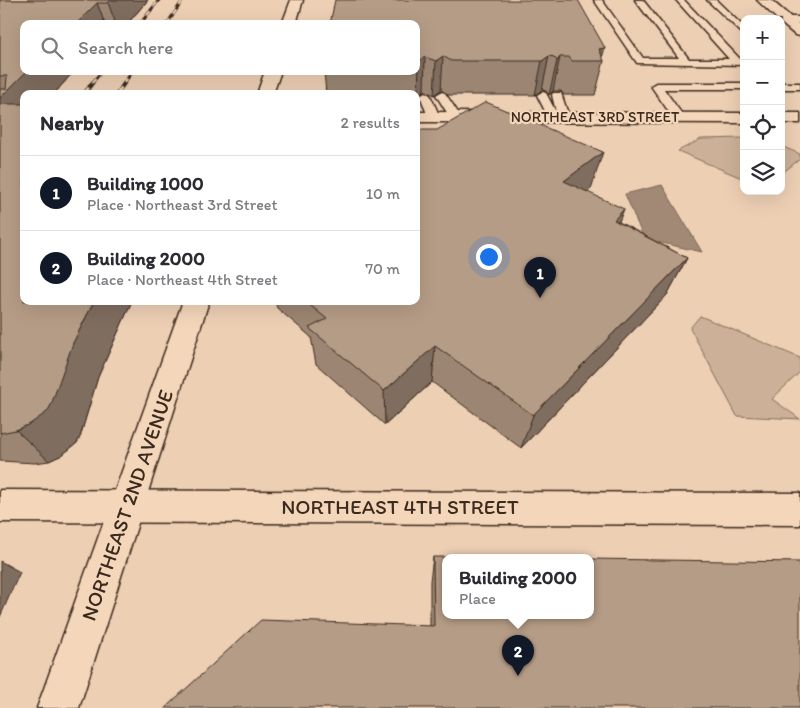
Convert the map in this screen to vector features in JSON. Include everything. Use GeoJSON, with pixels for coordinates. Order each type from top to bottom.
{"type":"FeatureCollection","features":[{"type":"Feature","properties":{"kind":"street"},"geometry":{"type":"LineString","coordinates":[[290,20],[297,0]]}},
{"type":"Feature","properties":{"kind":"street"},"geometry":{"type":"LineString","coordinates":[[763,0],[793,20],[800,32]]}},
{"type":"Feature","properties":{"kind":"street"},"geometry":{"type":"LineString","coordinates":[[266,90],[272,75]]}},
{"type":"Feature","properties":{"kind":"street","name":"NORTHEAST 3RD STREET"},"geometry":{"type":"LineString","coordinates":[[425,117],[740,118]]}},
{"type":"Feature","properties":{"kind":"street"},"geometry":{"type":"LineString","coordinates":[[785,118],[800,118]]}},
{"type":"Feature","properties":{"kind":"street","name":"NORTHEAST 2ND AVENUE"},"geometry":{"type":"LineString","coordinates":[[58,708],[195,305]]}},
{"type":"Feature","properties":{"kind":"street","name":"NORTHEAST 4TH STREET"},"geometry":{"type":"LineString","coordinates":[[0,506],[800,508]]}},
{"type":"Feature","properties":{"kind":"lane"},"geometry":{"type":"LineString","coordinates":[[598,0],[640,61],[740,62]]}},
{"type":"Feature","properties":{"kind":"lane"},"geometry":{"type":"LineString","coordinates":[[639,0],[688,62]]}},
{"type":"Feature","properties":{"kind":"lane"},"geometry":{"type":"LineString","coordinates":[[680,0],[740,62]]}},
{"type":"Feature","properties":{"kind":"lane"},"geometry":{"type":"LineString","coordinates":[[711,0],[740,28]]}},
{"type":"Feature","properties":{"kind":"lane"},"geometry":{"type":"LineString","coordinates":[[678,118],[656,86],[740,86]]}},
{"type":"Feature","properties":{"kind":"lane"},"geometry":{"type":"LineString","coordinates":[[785,86],[800,86]]}},
{"type":"Feature","properties":{"kind":"lane"},"geometry":{"type":"LineString","coordinates":[[425,95],[425,117]]}},
{"type":"Feature","properties":{"kind":"lane"},"geometry":{"type":"LineString","coordinates":[[442,95],[455,117]]}},
{"type":"Feature","properties":{"kind":"lane"},"geometry":{"type":"LineString","coordinates":[[542,95],[558,117]]}},
{"type":"Feature","properties":{"kind":"lane"},"geometry":{"type":"LineString","coordinates":[[557,95],[558,117]]}},
{"type":"Feature","properties":{"kind":"shaded area"},"geometry":{"type":"Polygon","coordinates":[[[740,138],[740,177],[678,151],[701,139],[740,138]]]}},
{"type":"Feature","properties":{"kind":"shaded area"},"geometry":{"type":"Polygon","coordinates":[[[785,148],[800,154],[800,159],[785,171],[785,148]]]}},
{"type":"Feature","properties":{"kind":"shaded area"},"geometry":{"type":"Polygon","coordinates":[[[662,185],[702,252],[644,239],[625,194],[662,185]]]}},
{"type":"Feature","properties":{"kind":"shaded area"},"geometry":{"type":"Polygon","coordinates":[[[700,316],[800,358],[800,372],[772,399],[800,419],[737,416],[690,328],[700,316]]]}},
{"type":"Feature","properties":{"kind":"building"},"geometry":{"type":"Polygon","coordinates":[[[0,0],[111,0],[108,3],[97,3],[80,20],[20,20],[20,75],[23,75],[0,98],[0,89],[6,89],[7,76],[0,76],[0,0]]]}},
{"type":"Feature","properties":{"kind":"building"},"geometry":{"type":"Polygon","coordinates":[[[335,0],[578,0],[605,48],[599,49],[604,61],[572,61],[569,57],[560,57],[557,61],[554,57],[549,56],[542,61],[451,61],[443,56],[436,61],[425,57],[420,60],[420,20],[331,20],[335,0]]]}},
{"type":"Feature","properties":{"kind":"building"},"geometry":{"type":"Polygon","coordinates":[[[486,102],[603,152],[564,181],[624,209],[614,220],[687,258],[533,415],[435,346],[384,391],[309,328],[327,319],[310,305],[420,305],[420,130],[437,130],[486,102]]]}},
{"type":"Feature","properties":{"kind":"building"},"geometry":{"type":"Polygon","coordinates":[[[0,104],[20,104],[20,305],[92,305],[73,343],[47,412],[30,424],[16,430],[0,433],[0,104]]]}},
{"type":"Feature","properties":{"kind":"building"},"geometry":{"type":"Polygon","coordinates":[[[433,557],[442,557],[442,619],[594,619],[594,559],[800,562],[800,708],[165,708],[261,620],[434,626],[433,557]]]}},
{"type":"Feature","properties":{"kind":"railway"},"geometry":{"type":"LineString","coordinates":[[143,20],[159,0]]}},
{"type":"Feature","properties":{"kind":"railway"},"geometry":{"type":"LineString","coordinates":[[170,20],[183,0]]}},
{"type":"Feature","properties":{"kind":"railway"},"geometry":{"type":"LineString","coordinates":[[92,83],[99,75]]}},
{"type":"Feature","properties":{"kind":"railway"},"geometry":{"type":"LineString","coordinates":[[124,83],[130,75]]}},
{"type":"Feature","properties":{"kind":"railway"},"geometry":{"type":"LineString","coordinates":[[87,90],[93,82]]}},
{"type":"Feature","properties":{"kind":"railway"},"geometry":{"type":"LineString","coordinates":[[120,90],[125,82]]}},
{"type":"Feature","properties":{"kind":"place","name":"Building 1000"},"geometry":{"type":"Point","coordinates":[540,298]}},
{"type":"Feature","properties":{"kind":"place","name":"Building 2000"},"geometry":{"type":"Point","coordinates":[518,676]}}]}
